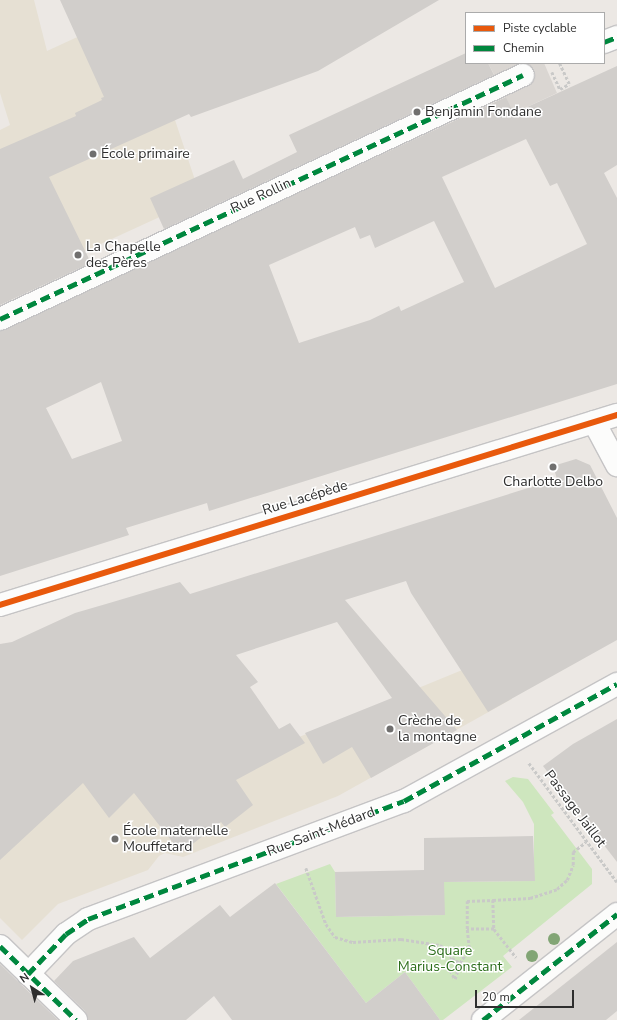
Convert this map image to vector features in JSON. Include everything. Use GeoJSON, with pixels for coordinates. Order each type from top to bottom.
{"type":"FeatureCollection","features":[{"type":"Feature","properties":{"kind":"street"},"geometry":{"type":"LineString","coordinates":[[605,42],[617,37]]}},
{"type":"Feature","properties":{"kind":"street","name":"Rue Rollin"},"geometry":{"type":"LineString","coordinates":[[0,319],[523,75]]}},
{"type":"Feature","properties":{"kind":"street","name":"Rue Lacépède"},"geometry":{"type":"LineString","coordinates":[[0,605],[617,415]]}},
{"type":"Feature","properties":{"kind":"street"},"geometry":{"type":"LineString","coordinates":[[594,422],[617,465]]}},
{"type":"Feature","properties":{"kind":"street","name":"Rue Saint-Médard"},"geometry":{"type":"LineString","coordinates":[[28,974],[66,934],[88,919],[404,801],[617,684]]}},
{"type":"Feature","properties":{"kind":"street"},"geometry":{"type":"LineString","coordinates":[[483,1020],[617,914]]}},
{"type":"Feature","properties":{"kind":"street"},"geometry":{"type":"LineString","coordinates":[[0,946],[76,1020]]}},
{"type":"Feature","properties":{"kind":"path"},"geometry":{"type":"LineString","coordinates":[[549,65],[560,89],[568,84],[559,64]]}},
{"type":"Feature","properties":{"kind":"path"},"geometry":{"type":"LineString","coordinates":[[296,841],[326,924],[335,937],[353,942],[402,939],[440,945],[448,950],[452,958],[460,963]]}},
{"type":"Feature","properties":{"kind":"path"},"geometry":{"type":"LineString","coordinates":[[452,958],[448,966],[455,979],[460,963],[469,948],[467,901],[536,897],[557,889],[567,880],[573,865],[573,852],[586,842]]}},
{"type":"Feature","properties":{"kind":"path"},"geometry":{"type":"LineString","coordinates":[[493,900],[494,929],[534,980]]}},
{"type":"Feature","properties":{"kind":"path"},"geometry":{"type":"LineString","coordinates":[[467,929],[494,929]]}},
{"type":"Feature","properties":{"kind":"shaded area","name":"École primaire"},"geometry":{"type":"Polygon","coordinates":[[[0,0],[34,0],[47,51],[138,9],[201,198],[66,260],[0,196],[0,130],[10,125],[0,93],[0,0]]]}},
{"type":"Feature","properties":{"kind":"shaded area"},"geometry":{"type":"Polygon","coordinates":[[[489,64],[544,64],[557,93],[514,113],[489,64]]]}},
{"type":"Feature","properties":{"kind":"shaded area"},"geometry":{"type":"Polygon","coordinates":[[[489,659],[512,699],[338,796],[183,857],[165,853],[159,856],[148,870],[58,904],[22,940],[0,918],[0,792],[248,758],[489,659]]]}},
{"type":"Feature","properties":{"kind":"green space","name":"Square Marius-Constant"},"geometry":{"type":"Polygon","coordinates":[[[513,777],[528,779],[554,813],[551,815],[592,869],[592,884],[503,956],[512,967],[443,1020],[440,1020],[405,972],[366,1003],[276,884],[330,864],[335,872],[336,917],[444,915],[444,882],[534,881],[534,824],[523,802],[505,781],[513,777]]]}},
{"type":"Feature","properties":{"kind":"building"},"geometry":{"type":"Polygon","coordinates":[[[60,0],[439,0],[318,71],[191,117],[189,114],[49,177],[91,263],[0,305],[0,149],[76,116],[75,113],[102,100],[101,98],[104,97],[60,0]]]}},
{"type":"Feature","properties":{"kind":"building"},"geometry":{"type":"Polygon","coordinates":[[[465,53],[465,64],[488,64],[494,75],[164,229],[150,198],[234,160],[243,179],[297,152],[289,135],[465,53]]]}},
{"type":"Feature","properties":{"kind":"building"},"geometry":{"type":"Polygon","coordinates":[[[617,66],[617,165],[604,173],[617,198],[617,384],[209,511],[207,503],[126,528],[129,535],[0,576],[0,331],[506,97],[514,113],[617,66]],[[526,139],[442,177],[495,288],[587,244],[557,183],[550,186],[526,139]],[[434,221],[375,248],[370,235],[360,239],[355,227],[269,265],[299,343],[370,320],[399,306],[401,311],[464,282],[434,221]],[[101,382],[46,408],[72,459],[122,441],[101,382]]]}},
{"type":"Feature","properties":{"kind":"building"},"geometry":{"type":"Polygon","coordinates":[[[576,459],[590,465],[617,518],[617,640],[488,712],[411,593],[406,581],[345,600],[457,730],[371,778],[352,747],[323,764],[305,733],[392,698],[337,622],[236,655],[258,682],[250,687],[279,729],[290,723],[305,743],[236,780],[253,805],[225,827],[221,822],[181,853],[134,793],[109,818],[83,783],[0,860],[0,644],[12,642],[75,613],[180,582],[190,594],[557,479],[553,466],[576,459]]]}},
{"type":"Feature","properties":{"kind":"building"},"geometry":{"type":"Polygon","coordinates":[[[617,719],[617,862],[543,766],[573,744],[617,719]]]}},
{"type":"Feature","properties":{"kind":"building"},"geometry":{"type":"Polygon","coordinates":[[[533,836],[535,881],[444,882],[445,915],[336,917],[335,872],[424,870],[424,838],[533,836]]]}},
{"type":"Feature","properties":{"kind":"building"},"geometry":{"type":"Polygon","coordinates":[[[275,883],[366,1003],[405,972],[440,1020],[232,1020],[214,996],[186,1020],[88,1020],[85,1011],[54,981],[73,961],[134,937],[150,958],[220,905],[230,917],[275,883]]]}},
{"type":"Feature","properties":{"kind":"building"},"geometry":{"type":"Polygon","coordinates":[[[617,942],[617,1011],[606,1020],[519,1020],[617,942]]]}},
{"type":"Feature","properties":{"kind":"building"},"geometry":{"type":"Polygon","coordinates":[[[0,964],[36,999],[58,1020],[0,1020],[0,964]]]}},
{"type":"Feature","properties":{"kind":"marked path"},"geometry":{"type":"LineString","coordinates":[[605,42],[617,37]]}},
{"type":"Feature","properties":{"kind":"marked path"},"geometry":{"type":"LineString","coordinates":[[0,319],[523,75]]}},
{"type":"Feature","properties":{"kind":"marked path"},"geometry":{"type":"LineString","coordinates":[[28,974],[66,934],[88,919],[404,801],[617,684]]}},
{"type":"Feature","properties":{"kind":"marked path"},"geometry":{"type":"LineString","coordinates":[[483,1020],[617,914]]}},
{"type":"Feature","properties":{"kind":"marked path"},"geometry":{"type":"LineString","coordinates":[[0,946],[76,1020]]}},
{"type":"Feature","properties":{"kind":"cycle path"},"geometry":{"type":"LineString","coordinates":[[0,605],[617,415]]}},
{"type":"Feature","properties":{"kind":"place","name":"Benjamin Fondane"},"geometry":{"type":"Point","coordinates":[417,112]}},
{"type":"Feature","properties":{"kind":"place","name":"École primaire"},"geometry":{"type":"Point","coordinates":[93,154]}},
{"type":"Feature","properties":{"kind":"place","name":"La Chapelle des Pères"},"geometry":{"type":"Point","coordinates":[78,255]}},
{"type":"Feature","properties":{"kind":"place","name":"Charlotte Delbo"},"geometry":{"type":"Point","coordinates":[553,467]}},
{"type":"Feature","properties":{"kind":"place","name":"Crèche de la montagne"},"geometry":{"type":"Point","coordinates":[390,729]}},
{"type":"Feature","properties":{"kind":"place","name":"École maternelle Mouffetard"},"geometry":{"type":"Point","coordinates":[115,839]}}]}
